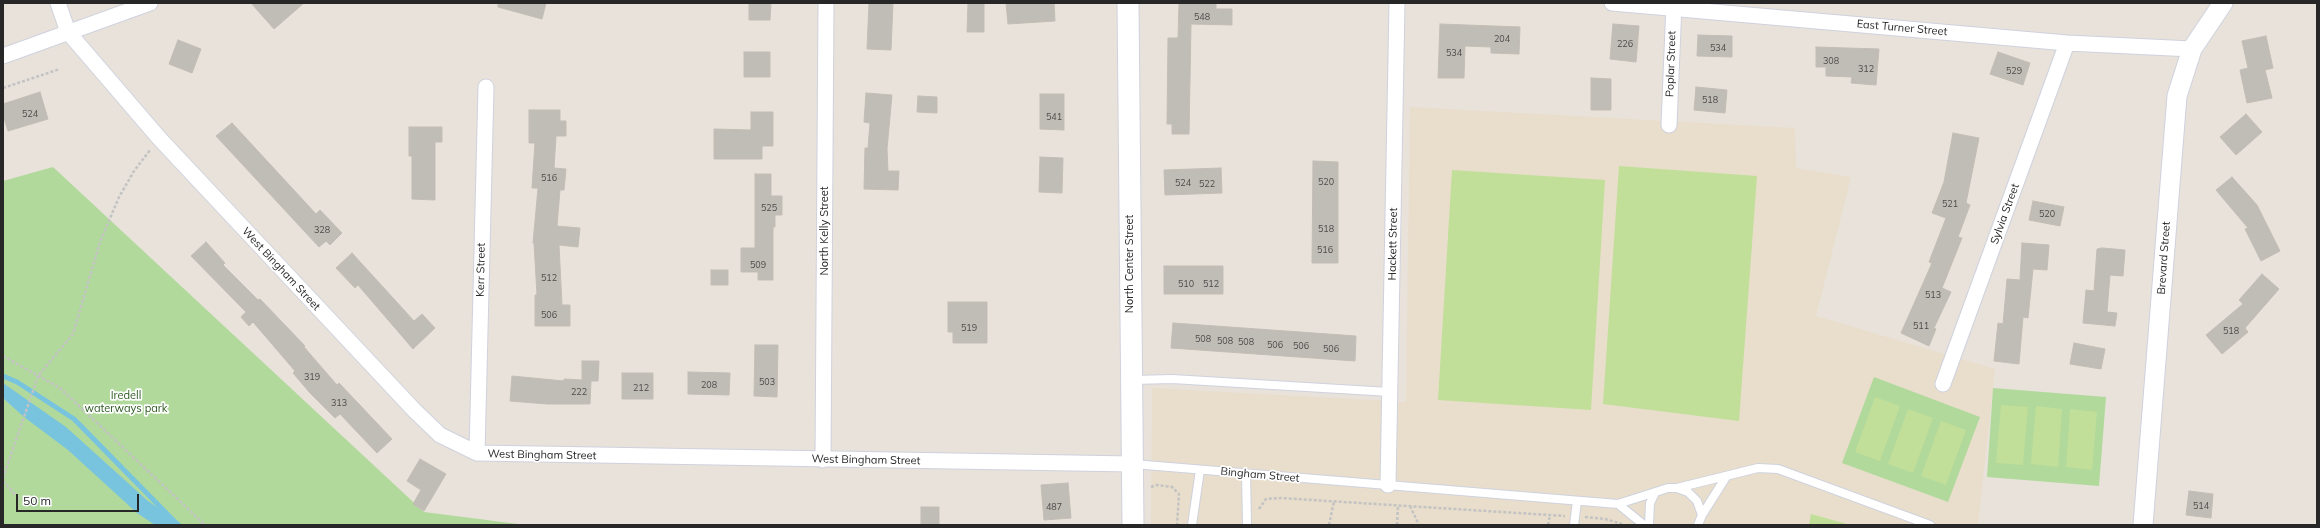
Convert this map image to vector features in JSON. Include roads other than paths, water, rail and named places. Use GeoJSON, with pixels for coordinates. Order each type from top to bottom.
{"type":"FeatureCollection","features":[{"type":"Feature","properties":{"kind":"main road","name":"North Center Street"},"geometry":{"type":"LineString","coordinates":[[1128,3],[1133,525]]}},
{"type":"Feature","properties":{"kind":"street","name":"West Bingham Street"},"geometry":{"type":"LineString","coordinates":[[58,3],[68,32],[159,138],[414,410],[440,435],[477,454],[1132,464]]}},
{"type":"Feature","properties":{"kind":"street"},"geometry":{"type":"LineString","coordinates":[[3,56],[150,3]]}},
{"type":"Feature","properties":{"kind":"street","name":"North Kelly Street"},"geometry":{"type":"LineString","coordinates":[[823,460],[826,3]]}},
{"type":"Feature","properties":{"kind":"street","name":"Hackett Street"},"geometry":{"type":"LineString","coordinates":[[1388,484],[1397,3]]}},
{"type":"Feature","properties":{"kind":"street","name":"East Turner Street"},"geometry":{"type":"LineString","coordinates":[[1612,3],[1674,5],[2067,43],[2192,49]]}},
{"type":"Feature","properties":{"kind":"street","name":"Brevard Street"},"geometry":{"type":"LineString","coordinates":[[2143,525],[2177,96],[2192,49],[2223,3]]}},
{"type":"Feature","properties":{"kind":"street","name":"Poplar Street"},"geometry":{"type":"LineString","coordinates":[[1669,125],[1674,5]]}},
{"type":"Feature","properties":{"kind":"street","name":"Sylvia Street"},"geometry":{"type":"LineString","coordinates":[[1943,384],[2067,43]]}},
{"type":"Feature","properties":{"kind":"street","name":"Kerr Street"},"geometry":{"type":"LineString","coordinates":[[477,454],[486,87]]}},
{"type":"Feature","properties":{"kind":"lane"},"geometry":{"type":"LineString","coordinates":[[1131,380],[1172,379],[1390,392]]}},
{"type":"Feature","properties":{"kind":"lane","name":"Bingham Street"},"geometry":{"type":"LineString","coordinates":[[1132,464],[1618,504]]}},
{"type":"Feature","properties":{"kind":"lane"},"geometry":{"type":"LineString","coordinates":[[1618,504],[1668,488],[1677,488],[1758,468],[1778,469],[1930,525]]}},
{"type":"Feature","properties":{"kind":"lane"},"geometry":{"type":"LineString","coordinates":[[1192,525],[1200,470]]}},
{"type":"Feature","properties":{"kind":"lane"},"geometry":{"type":"LineString","coordinates":[[1246,473],[1247,525]]}},
{"type":"Feature","properties":{"kind":"lane"},"geometry":{"type":"LineString","coordinates":[[1698,525],[1702,515],[1726,477]]}},
{"type":"Feature","properties":{"kind":"lane"},"geometry":{"type":"LineString","coordinates":[[1677,488],[1688,492],[1697,502],[1702,515]]}},
{"type":"Feature","properties":{"kind":"lane"},"geometry":{"type":"LineString","coordinates":[[1649,525],[1650,503],[1655,492]]}},
{"type":"Feature","properties":{"kind":"lane"},"geometry":{"type":"LineString","coordinates":[[1574,521],[1577,500]]}},
{"type":"Feature","properties":{"kind":"lane"},"geometry":{"type":"LineString","coordinates":[[1618,504],[1644,525]]}},
{"type":"Feature","properties":{"kind":"water"},"geometry":{"type":"Polygon","coordinates":[[[3,383],[66,427],[148,501],[183,525],[155,525],[137,513],[68,450],[24,417],[3,398],[3,383]]]}},
{"type":"Feature","properties":{"kind":"waterway"},"geometry":{"type":"LineString","coordinates":[[3,376],[17,382],[74,419],[178,525]]}},
{"type":"Feature","properties":{"kind":"park label","name":"Iredell waterways park"},"geometry":{"type":"Point","coordinates":[126,402]}}]}
